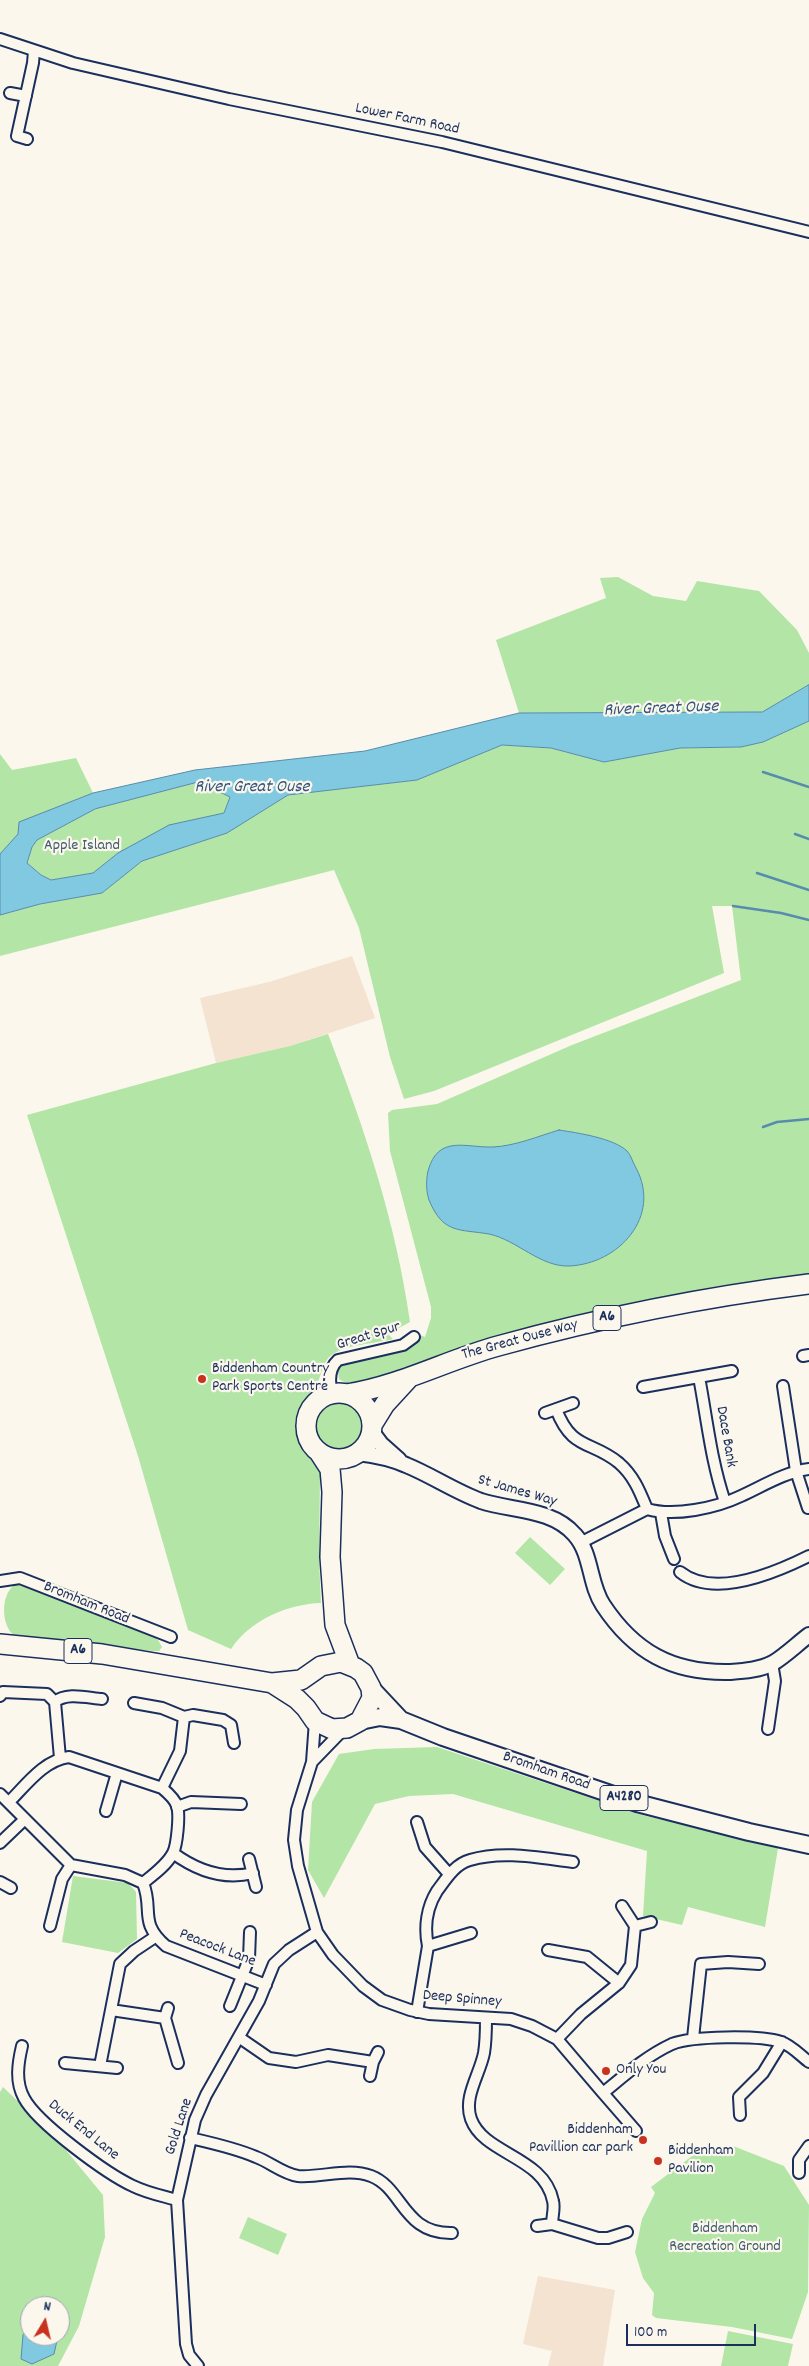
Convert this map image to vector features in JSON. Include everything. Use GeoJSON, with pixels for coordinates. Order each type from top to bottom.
{"type":"FeatureCollection","features":[{"type":"Feature","properties":{"kind":"highway","name":"The Great Ouse Way"},"geometry":{"type":"LineString","coordinates":[[339,1394],[374,1389],[487,1350],[596,1321],[693,1301],[809,1284]]}},
{"type":"Feature","properties":{"kind":"highway","name":"The Great Ouse Way"},"geometry":{"type":"LineString","coordinates":[[372,1428],[385,1404],[411,1376]]}},
{"type":"Feature","properties":{"kind":"highway"},"geometry":{"type":"LineString","coordinates":[[339,1394],[365,1405],[372,1428]]}},
{"type":"Feature","properties":{"kind":"highway","name":"A6"},"geometry":{"type":"LineString","coordinates":[[339,1394],[314,1406],[307,1419],[310,1441],[330,1469],[332,1492],[330,1557],[335,1625],[350,1664]]}},
{"type":"Feature","properties":{"kind":"highway","name":"A6"},"geometry":{"type":"LineString","coordinates":[[332,1492],[354,1455],[367,1444],[372,1428]]}},
{"type":"Feature","properties":{"kind":"highway"},"geometry":{"type":"LineString","coordinates":[[319,1452],[338,1459],[354,1455]]}},
{"type":"Feature","properties":{"kind":"highway","name":"A6"},"geometry":{"type":"LineString","coordinates":[[0,1644],[102,1654],[272,1683],[301,1680],[316,1670],[335,1625]]}},
{"type":"Feature","properties":{"kind":"highway"},"geometry":{"type":"LineString","coordinates":[[331,1662],[350,1664],[363,1673],[371,1688],[370,1706],[353,1724],[332,1729],[311,1714],[304,1696],[316,1670],[331,1662]]}},
{"type":"Feature","properties":{"kind":"highway","name":"A6"},"geometry":{"type":"LineString","coordinates":[[272,1683],[311,1714]]}},
{"type":"Feature","properties":{"kind":"main road","name":"Bromham Road"},"geometry":{"type":"LineString","coordinates":[[371,1688],[402,1720]]}},
{"type":"Feature","properties":{"kind":"main road","name":"Bromham Road"},"geometry":{"type":"LineString","coordinates":[[353,1724],[380,1717],[402,1720],[443,1737],[637,1803],[749,1832],[809,1845]]}},
{"type":"Feature","properties":{"kind":"street","name":"Lower Farm Road"},"geometry":{"type":"LineString","coordinates":[[0,39],[73,63],[218,96],[442,142],[809,232]]}},
{"type":"Feature","properties":{"kind":"street"},"geometry":{"type":"LineString","coordinates":[[27,139],[16,136],[34,51]]}},
{"type":"Feature","properties":{"kind":"street"},"geometry":{"type":"LineString","coordinates":[[10,93],[26,96]]}},
{"type":"Feature","properties":{"kind":"street","name":"Great Spur"},"geometry":{"type":"LineString","coordinates":[[339,1394],[330,1373],[338,1360],[402,1345],[414,1338]]}},
{"type":"Feature","properties":{"kind":"street"},"geometry":{"type":"LineString","coordinates":[[643,1387],[732,1371]]}},
{"type":"Feature","properties":{"kind":"street","name":"Dace Bank"},"geometry":{"type":"LineString","coordinates":[[699,1376],[711,1439],[713,1466],[725,1502]]}},
{"type":"Feature","properties":{"kind":"street"},"geometry":{"type":"LineString","coordinates":[[783,1386],[796,1470],[808,1508]]}},
{"type":"Feature","properties":{"kind":"street"},"geometry":{"type":"LineString","coordinates":[[545,1413],[574,1403]]}},
{"type":"Feature","properties":{"kind":"street"},"geometry":{"type":"LineString","coordinates":[[556,1409],[562,1426],[576,1441],[610,1456],[629,1474],[636,1483],[647,1509]]}},
{"type":"Feature","properties":{"kind":"street"},"geometry":{"type":"LineString","coordinates":[[372,1428],[381,1444],[405,1464]]}},
{"type":"Feature","properties":{"kind":"street"},"geometry":{"type":"LineString","coordinates":[[354,1455],[405,1464]]}},
{"type":"Feature","properties":{"kind":"street","name":"St James Way"},"geometry":{"type":"LineString","coordinates":[[405,1464],[481,1501],[507,1509],[538,1513],[560,1522],[575,1534],[585,1551],[601,1603],[622,1630],[644,1650],[668,1663],[703,1672],[744,1671],[772,1663],[809,1635]]}},
{"type":"Feature","properties":{"kind":"street"},"geometry":{"type":"LineString","coordinates":[[580,1543],[647,1509],[661,1513],[706,1507],[738,1498],[796,1470],[809,1469]]}},
{"type":"Feature","properties":{"kind":"street"},"geometry":{"type":"LineString","coordinates":[[661,1513],[664,1536],[674,1559]]}},
{"type":"Feature","properties":{"kind":"street"},"geometry":{"type":"LineString","coordinates":[[680,1572],[691,1581],[740,1582],[783,1568],[809,1556]]}},
{"type":"Feature","properties":{"kind":"street","name":"Bromham Road"},"geometry":{"type":"LineString","coordinates":[[0,1582],[20,1578],[170,1637]]}},
{"type":"Feature","properties":{"kind":"street"},"geometry":{"type":"LineString","coordinates":[[768,1729],[774,1681],[772,1663]]}},
{"type":"Feature","properties":{"kind":"street"},"geometry":{"type":"LineString","coordinates":[[0,1696],[3,1692],[47,1694],[55,1702],[60,1758]]}},
{"type":"Feature","properties":{"kind":"street"},"geometry":{"type":"LineString","coordinates":[[55,1702],[60,1698],[75,1696],[102,1699]]}},
{"type":"Feature","properties":{"kind":"street"},"geometry":{"type":"LineString","coordinates":[[134,1703],[178,1713],[184,1717],[193,1715],[223,1720],[231,1725],[234,1743]]}},
{"type":"Feature","properties":{"kind":"street","name":"Deep Spinney"},"geometry":{"type":"LineString","coordinates":[[311,1714],[312,1762],[297,1810],[294,1840],[298,1866],[317,1932],[333,1955],[364,1986],[382,2000],[417,2012],[511,2020],[532,2026],[557,2039],[636,2131]]}},
{"type":"Feature","properties":{"kind":"street"},"geometry":{"type":"LineString","coordinates":[[162,1788],[180,1751],[184,1717]]}},
{"type":"Feature","properties":{"kind":"street","name":"Deep Spinney"},"geometry":{"type":"LineString","coordinates":[[312,1762],[334,1738],[353,1724]]}},
{"type":"Feature","properties":{"kind":"street"},"geometry":{"type":"LineString","coordinates":[[0,1794],[70,1865],[125,1875],[143,1883],[157,1872],[173,1853],[177,1833],[178,1807],[171,1796],[162,1788],[69,1757],[60,1758],[47,1764],[9,1802]]}},
{"type":"Feature","properties":{"kind":"street"},"geometry":{"type":"LineString","coordinates":[[106,1811],[117,1773]]}},
{"type":"Feature","properties":{"kind":"street"},"geometry":{"type":"LineString","coordinates":[[178,1807],[191,1802],[241,1804]]}},
{"type":"Feature","properties":{"kind":"street"},"geometry":{"type":"LineString","coordinates":[[0,1844],[24,1820]]}},
{"type":"Feature","properties":{"kind":"street"},"geometry":{"type":"LineString","coordinates":[[417,1822],[425,1847],[449,1874]]}},
{"type":"Feature","properties":{"kind":"street"},"geometry":{"type":"LineString","coordinates":[[173,1853],[191,1867],[229,1876],[253,1873]]}},
{"type":"Feature","properties":{"kind":"street"},"geometry":{"type":"LineString","coordinates":[[417,2012],[428,1946],[426,1936],[427,1916],[434,1896],[449,1874],[469,1860],[512,1855],[573,1862]]}},
{"type":"Feature","properties":{"kind":"street"},"geometry":{"type":"LineString","coordinates":[[249,1858],[256,1887]]}},
{"type":"Feature","properties":{"kind":"street"},"geometry":{"type":"LineString","coordinates":[[50,1926],[62,1879],[70,1865]]}},
{"type":"Feature","properties":{"kind":"street"},"geometry":{"type":"LineString","coordinates":[[0,1882],[11,1888]]}},
{"type":"Feature","properties":{"kind":"street","name":"Peacock Lane"},"geometry":{"type":"LineString","coordinates":[[143,1883],[148,1919],[155,1937],[174,1949],[266,1985]]}},
{"type":"Feature","properties":{"kind":"street"},"geometry":{"type":"LineString","coordinates":[[557,2039],[582,2014],[619,1983],[631,1965],[635,1926],[622,1906]]}},
{"type":"Feature","properties":{"kind":"street"},"geometry":{"type":"LineString","coordinates":[[635,1926],[651,1922]]}},
{"type":"Feature","properties":{"kind":"street"},"geometry":{"type":"LineString","coordinates":[[230,2006],[249,1959],[250,1932]]}},
{"type":"Feature","properties":{"kind":"street","name":"Gold Lane"},"geometry":{"type":"LineString","coordinates":[[198,2366],[189,2361],[186,2344],[177,2200],[190,2138],[206,2095],[240,2038],[274,1964],[281,1956],[317,1932]]}},
{"type":"Feature","properties":{"kind":"street"},"geometry":{"type":"LineString","coordinates":[[428,1946],[470,1933]]}},
{"type":"Feature","properties":{"kind":"street"},"geometry":{"type":"LineString","coordinates":[[100,2066],[120,1964],[134,1951],[155,1937]]}},
{"type":"Feature","properties":{"kind":"street"},"geometry":{"type":"LineString","coordinates":[[548,1950],[587,1957],[619,1983]]}},
{"type":"Feature","properties":{"kind":"street"},"geometry":{"type":"LineString","coordinates":[[694,2038],[701,1964],[728,1962],[759,1964]]}},
{"type":"Feature","properties":{"kind":"street"},"geometry":{"type":"LineString","coordinates":[[110,2010],[167,2013],[178,2062]]}},
{"type":"Feature","properties":{"kind":"street"},"geometry":{"type":"LineString","coordinates":[[486,2018],[484,2055],[468,2104],[470,2118],[478,2134],[528,2164],[544,2181],[553,2201],[552,2224]]}},
{"type":"Feature","properties":{"kind":"street"},"geometry":{"type":"LineString","coordinates":[[240,2038],[268,2058],[296,2062],[328,2055],[376,2057],[370,2076]]}},
{"type":"Feature","properties":{"kind":"street"},"geometry":{"type":"LineString","coordinates":[[603,2092],[639,2064],[672,2044],[694,2038],[744,2038],[782,2042],[809,2062]]}},
{"type":"Feature","properties":{"kind":"street"},"geometry":{"type":"LineString","coordinates":[[740,2115],[739,2097],[763,2073],[782,2042]]}},
{"type":"Feature","properties":{"kind":"street","name":"Duck End Lane"},"geometry":{"type":"LineString","coordinates":[[22,2046],[18,2080],[24,2099],[38,2115],[98,2166],[134,2187],[177,2200]]}},
{"type":"Feature","properties":{"kind":"street"},"geometry":{"type":"LineString","coordinates":[[65,2062],[117,2068]]}},
{"type":"Feature","properties":{"kind":"street"},"geometry":{"type":"LineString","coordinates":[[190,2138],[256,2157],[298,2176],[357,2173],[372,2176],[426,2228],[439,2233],[452,2233]]}},
{"type":"Feature","properties":{"kind":"street"},"geometry":{"type":"LineString","coordinates":[[799,2173],[799,2160],[809,2146]]}},
{"type":"Feature","properties":{"kind":"street"},"geometry":{"type":"LineString","coordinates":[[537,2226],[552,2224],[598,2238],[608,2238],[627,2232]]}},
{"type":"Feature","properties":{"kind":"shaded area"},"geometry":{"type":"Polygon","coordinates":[[[352,956],[375,1018],[290,1046],[216,1063],[200,998],[269,982],[352,956]]]}},
{"type":"Feature","properties":{"kind":"shaded area"},"geometry":{"type":"Polygon","coordinates":[[[538,2276],[615,2290],[603,2366],[548,2366],[552,2351],[523,2344],[538,2276]]]}},
{"type":"Feature","properties":{"kind":"green space"},"geometry":{"type":"Polygon","coordinates":[[[618,577],[653,596],[686,601],[697,581],[759,591],[797,630],[809,653],[809,685],[762,712],[519,713],[496,640],[606,598],[600,578],[618,577]]]}},
{"type":"Feature","properties":{"kind":"green space"},"geometry":{"type":"Polygon","coordinates":[[[809,721],[809,1277],[385,1380],[383,1375],[361,1383],[344,1382],[339,1379],[338,1372],[334,1370],[338,1364],[416,1340],[420,1335],[425,1337],[431,1318],[431,1307],[390,1151],[388,1113],[392,1110],[437,1104],[572,1045],[741,980],[732,906],[712,906],[724,973],[434,1091],[404,1099],[390,1057],[359,928],[334,870],[0,956],[0,915],[40,904],[102,893],[142,861],[227,833],[288,795],[417,780],[502,745],[551,748],[604,762],[680,748],[741,747],[763,742],[809,721]]]}},
{"type":"Feature","properties":{"kind":"green space"},"geometry":{"type":"Polygon","coordinates":[[[0,754],[12,770],[76,758],[93,793],[20,823],[19,834],[0,854],[0,754]]]}},
{"type":"Feature","properties":{"kind":"green space","name":"Apple Island"},"geometry":{"type":"Polygon","coordinates":[[[199,782],[230,797],[224,813],[118,853],[93,873],[51,880],[41,875],[27,863],[32,847],[37,840],[95,809],[199,782]]]}},
{"type":"Feature","properties":{"kind":"green space","name":"Biddenham Country Park Sports Centre"},"geometry":{"type":"Polygon","coordinates":[[[328,1034],[354,1104],[377,1175],[396,1248],[410,1322],[388,1334],[393,1339],[346,1348],[333,1354],[325,1363],[317,1384],[296,1418],[296,1432],[300,1444],[315,1464],[320,1475],[319,1560],[321,1603],[283,1610],[259,1622],[248,1630],[231,1649],[188,1630],[138,1456],[27,1115],[216,1063],[290,1046],[328,1034]]]}},
{"type":"Feature","properties":{"kind":"green space"},"geometry":{"type":"Polygon","coordinates":[[[334,1400],[344,1400],[358,1407],[365,1421],[365,1431],[358,1445],[344,1452],[334,1452],[324,1448],[317,1441],[313,1431],[313,1421],[317,1411],[324,1404],[334,1400]]]}},
{"type":"Feature","properties":{"kind":"green space"},"geometry":{"type":"Polygon","coordinates":[[[530,1537],[565,1569],[550,1585],[515,1553],[530,1537]]]}},
{"type":"Feature","properties":{"kind":"green space"},"geometry":{"type":"Polygon","coordinates":[[[18,1583],[30,1585],[152,1636],[158,1640],[162,1647],[159,1651],[152,1651],[15,1636],[7,1624],[4,1608],[8,1593],[18,1583]]]}},
{"type":"Feature","properties":{"kind":"green space"},"geometry":{"type":"Polygon","coordinates":[[[437,1747],[642,1815],[778,1848],[765,1927],[688,1907],[682,1925],[643,1916],[647,1851],[453,1794],[409,1796],[375,1804],[324,1898],[308,1870],[312,1802],[339,1754],[374,1749],[437,1747]]]}},
{"type":"Feature","properties":{"kind":"green space"},"geometry":{"type":"Polygon","coordinates":[[[73,1876],[128,1883],[136,1892],[137,1939],[118,1953],[62,1942],[73,1876]]]}},
{"type":"Feature","properties":{"kind":"green space"},"geometry":{"type":"Polygon","coordinates":[[[3,2087],[56,2138],[103,2195],[105,2237],[79,2326],[70,2343],[70,2296],[20,2296],[20,2346],[68,2346],[58,2366],[0,2366],[0,2092],[3,2087]]]}},
{"type":"Feature","properties":{"kind":"green space","name":"Biddenham Recreation Ground"},"geometry":{"type":"Polygon","coordinates":[[[733,2146],[784,2166],[809,2205],[808,2292],[792,2339],[732,2327],[656,2318],[652,2315],[654,2293],[643,2278],[635,2252],[642,2219],[655,2193],[651,2187],[704,2147],[713,2150],[733,2146]]]}},
{"type":"Feature","properties":{"kind":"green space"},"geometry":{"type":"Polygon","coordinates":[[[248,2217],[287,2234],[278,2255],[239,2238],[248,2217]]]}},
{"type":"Feature","properties":{"kind":"green space"},"geometry":{"type":"Polygon","coordinates":[[[728,2331],[793,2344],[788,2366],[721,2366],[728,2331]]]}},
{"type":"Feature","properties":{"kind":"water","name":"River Great Ouse"},"geometry":{"type":"Polygon","coordinates":[[[809,685],[809,721],[763,742],[741,747],[680,748],[604,762],[551,748],[502,745],[417,780],[288,795],[227,833],[142,861],[102,893],[40,904],[0,915],[0,854],[18,834],[19,822],[93,793],[195,770],[365,751],[519,713],[762,712],[809,685]],[[199,782],[95,809],[37,840],[32,847],[27,863],[41,875],[51,880],[93,873],[118,853],[169,825],[224,813],[230,797],[199,782]]]}},
{"type":"Feature","properties":{"kind":"water"},"geometry":{"type":"Polygon","coordinates":[[[559,1130],[595,1137],[621,1146],[630,1155],[643,1186],[644,1203],[639,1220],[631,1234],[619,1247],[604,1257],[587,1263],[569,1266],[558,1265],[538,1258],[499,1237],[453,1228],[440,1219],[434,1211],[428,1197],[428,1171],[433,1159],[446,1147],[510,1145],[559,1130]]]}},
{"type":"Feature","properties":{"kind":"water"},"geometry":{"type":"Polygon","coordinates":[[[22,2346],[56,2346],[54,2354],[32,2364],[21,2359],[22,2346]]]}},
{"type":"Feature","properties":{"kind":"waterway"},"geometry":{"type":"LineString","coordinates":[[763,772],[809,787]]}},
{"type":"Feature","properties":{"kind":"waterway"},"geometry":{"type":"LineString","coordinates":[[795,834],[809,839]]}},
{"type":"Feature","properties":{"kind":"waterway"},"geometry":{"type":"LineString","coordinates":[[757,873],[809,890]]}},
{"type":"Feature","properties":{"kind":"waterway"},"geometry":{"type":"LineString","coordinates":[[733,906],[781,913],[809,920]]}},
{"type":"Feature","properties":{"kind":"waterway"},"geometry":{"type":"LineString","coordinates":[[763,1127],[777,1122],[809,1119]]}},
{"type":"Feature","properties":{"kind":"place","name":"Biddenham Country Park Sports Centre"},"geometry":{"type":"Point","coordinates":[202,1379]}},
{"type":"Feature","properties":{"kind":"place","name":"Only You"},"geometry":{"type":"Point","coordinates":[606,2071]}},
{"type":"Feature","properties":{"kind":"place","name":"Biddenham Pavillion car park"},"geometry":{"type":"Point","coordinates":[643,2140]}},
{"type":"Feature","properties":{"kind":"place","name":"Biddenham Pavilion"},"geometry":{"type":"Point","coordinates":[658,2161]}}]}
